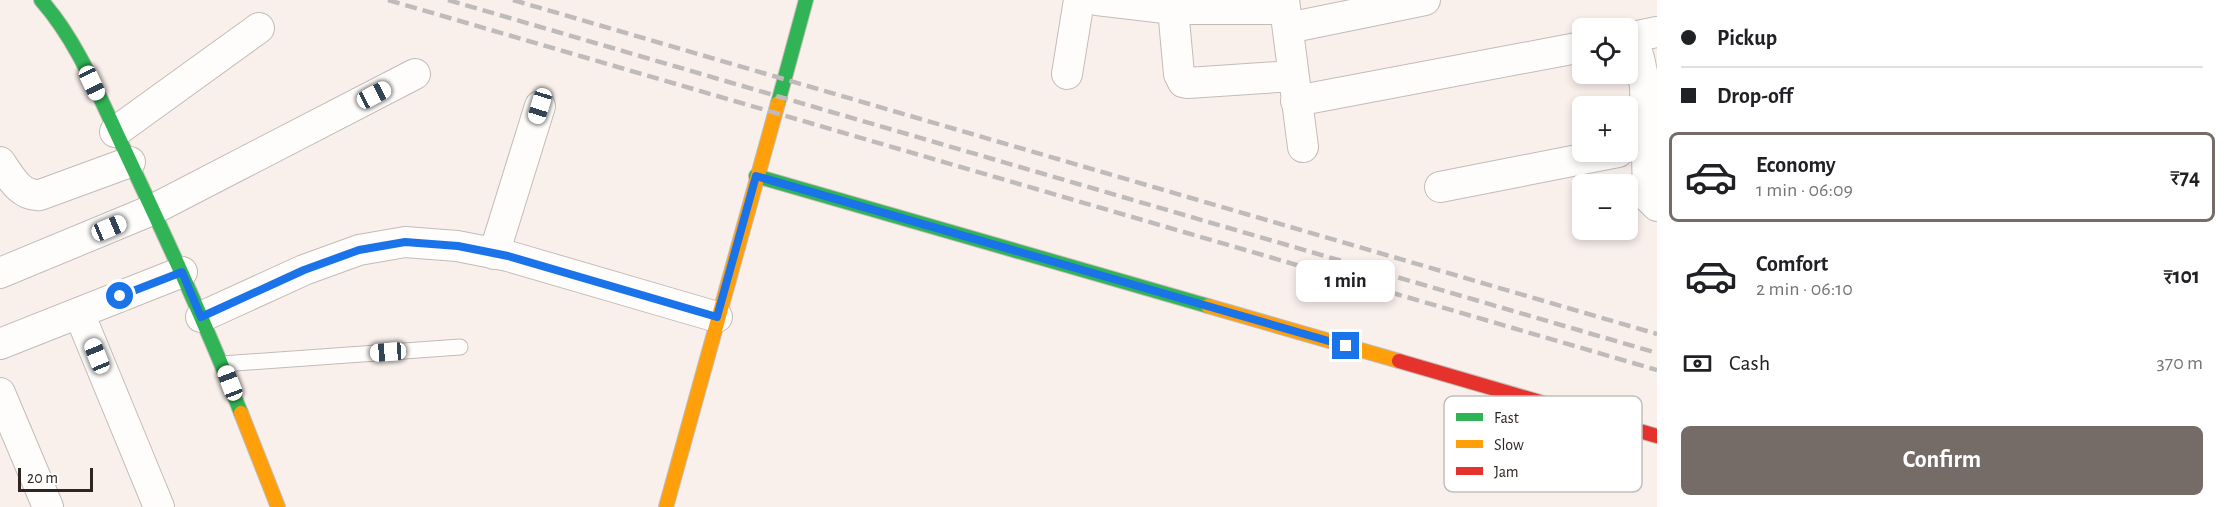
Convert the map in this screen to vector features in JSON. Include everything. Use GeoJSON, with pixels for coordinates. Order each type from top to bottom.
{"type":"FeatureCollection","features":[{"type":"Feature","properties":{"kind":"street"},"geometry":{"type":"LineString","coordinates":[[41,0],[56,17],[78,54],[182,272],[222,364],[278,507]]}},
{"type":"Feature","properties":{"kind":"street"},"geometry":{"type":"LineString","coordinates":[[666,507],[806,0]]}},
{"type":"Feature","properties":{"kind":"street"},"geometry":{"type":"LineString","coordinates":[[1067,74],[1079,0]]}},
{"type":"Feature","properties":{"kind":"street"},"geometry":{"type":"LineString","coordinates":[[1097,0],[1285,12],[1425,0]]}},
{"type":"Feature","properties":{"kind":"street"},"geometry":{"type":"LineString","coordinates":[[1180,6],[1179,74],[1183,82],[1188,83],[1295,88],[1572,48]]}},
{"type":"Feature","properties":{"kind":"street"},"geometry":{"type":"LineString","coordinates":[[1285,12],[1303,147]]}},
{"type":"Feature","properties":{"kind":"street"},"geometry":{"type":"LineString","coordinates":[[115,132],[259,28]]}},
{"type":"Feature","properties":{"kind":"street"},"geometry":{"type":"LineString","coordinates":[[1638,136],[1643,73],[1639,36]]}},
{"type":"Feature","properties":{"kind":"street"},"geometry":{"type":"LineString","coordinates":[[0,273],[152,210],[415,74]]}},
{"type":"Feature","properties":{"kind":"street"},"geometry":{"type":"LineString","coordinates":[[494,254],[540,106]]}},
{"type":"Feature","properties":{"kind":"street"},"geometry":{"type":"LineString","coordinates":[[1638,152],[1649,198],[1657,206]]}},
{"type":"Feature","properties":{"kind":"street"},"geometry":{"type":"LineString","coordinates":[[1440,187],[1572,161]]}},
{"type":"Feature","properties":{"kind":"street"},"geometry":{"type":"LineString","coordinates":[[0,162],[19,188],[32,195],[40,195],[130,162]]}},
{"type":"Feature","properties":{"kind":"street"},"geometry":{"type":"LineString","coordinates":[[756,176],[1518,396]]}},
{"type":"Feature","properties":{"kind":"street"},"geometry":{"type":"LineString","coordinates":[[201,317],[304,270],[359,250],[405,242],[458,246],[494,254],[717,317]]}},
{"type":"Feature","properties":{"kind":"street"},"geometry":{"type":"LineString","coordinates":[[0,344],[182,272]]}},
{"type":"Feature","properties":{"kind":"street"},"geometry":{"type":"LineString","coordinates":[[79,313],[159,507]]}},
{"type":"Feature","properties":{"kind":"street"},"geometry":{"type":"LineString","coordinates":[[0,393],[48,507]]}},
{"type":"Feature","properties":{"kind":"street"},"geometry":{"type":"LineString","coordinates":[[1642,432],[1657,436]]}},
{"type":"Feature","properties":{"kind":"lane"},"geometry":{"type":"LineString","coordinates":[[222,364],[460,347]]}},
{"type":"Feature","properties":{"kind":"railway"},"geometry":{"type":"LineString","coordinates":[[388,0],[1657,370]]}},
{"type":"Feature","properties":{"kind":"railway"},"geometry":{"type":"LineString","coordinates":[[448,0],[1657,353]]}},
{"type":"Feature","properties":{"kind":"railway"},"geometry":{"type":"LineString","coordinates":[[513,0],[1657,334]]}},
{"type":"Feature","properties":{"kind":"traffic: fast"},"geometry":{"type":"LineString","coordinates":[[41,0],[67,34],[97,92],[185,281],[241,413]]}},
{"type":"Feature","properties":{"kind":"traffic: fast"},"geometry":{"type":"LineString","coordinates":[[778,103],[806,0]]}},
{"type":"Feature","properties":{"kind":"traffic: fast"},"geometry":{"type":"LineString","coordinates":[[756,176],[1208,306]]}},
{"type":"Feature","properties":{"kind":"traffic: slow"},"geometry":{"type":"LineString","coordinates":[[666,507],[778,103]]}},
{"type":"Feature","properties":{"kind":"traffic: slow"},"geometry":{"type":"LineString","coordinates":[[1208,306],[1399,361]]}},
{"type":"Feature","properties":{"kind":"traffic: slow"},"geometry":{"type":"LineString","coordinates":[[241,413],[278,507]]}},
{"type":"Feature","properties":{"kind":"traffic: jam"},"geometry":{"type":"LineString","coordinates":[[1399,361],[1519,396]]}},
{"type":"Feature","properties":{"kind":"traffic: jam"},"geometry":{"type":"LineString","coordinates":[[1642,432],[1657,436]]}},
{"type":"Feature","properties":{"kind":"route"},"geometry":{"type":"LineString","coordinates":[[120,296],[182,272],[201,317],[304,270],[359,250],[405,242],[458,246],[508,256],[717,317],[756,176],[1346,346]]}}]}
